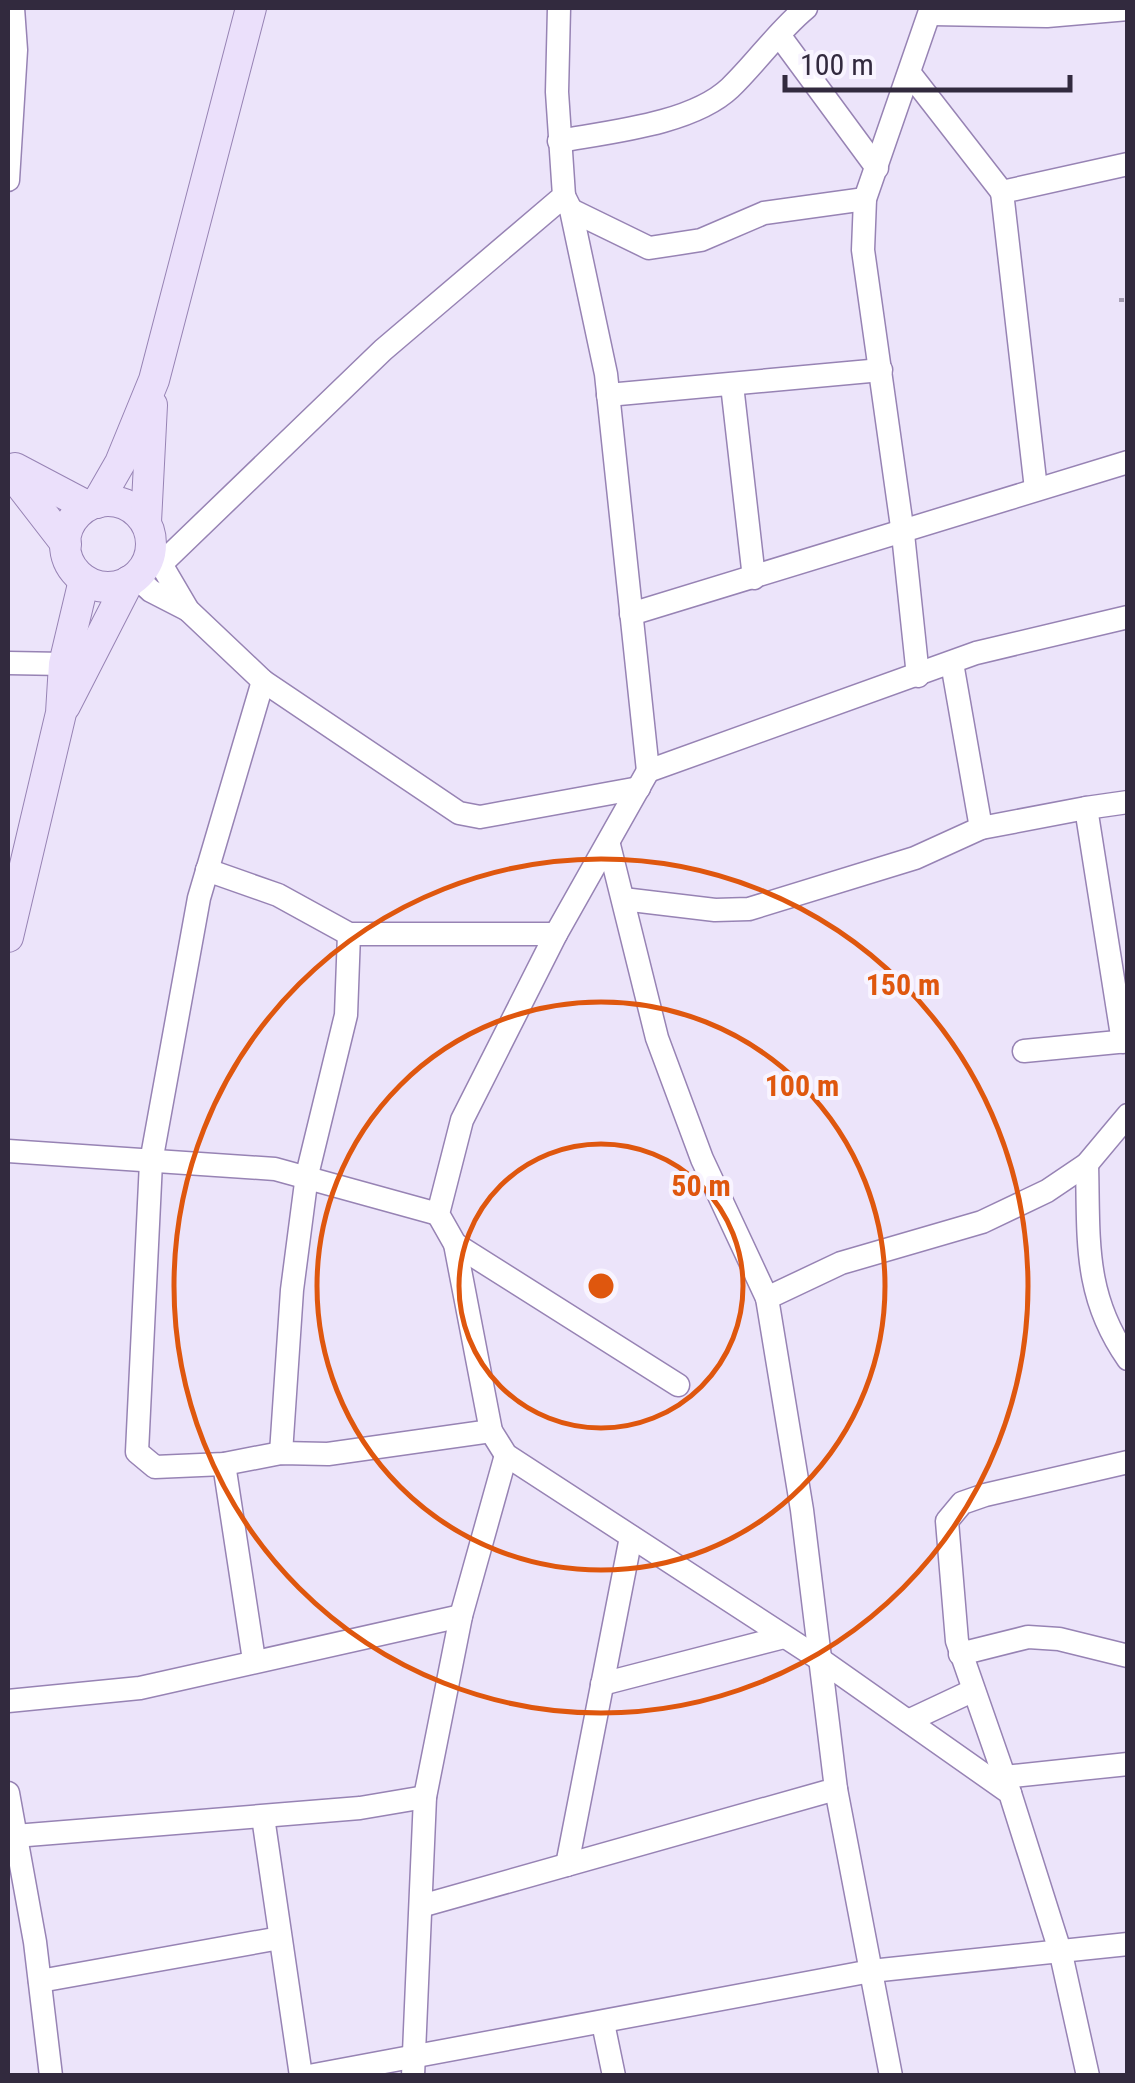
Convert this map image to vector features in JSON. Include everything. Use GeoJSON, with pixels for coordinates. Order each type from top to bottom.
{"type":"FeatureCollection","features":[{"type":"Feature","properties":{"kind":"main road"},"geometry":{"type":"LineString","coordinates":[[66,544],[72,522],[92,504],[120,463],[154,380],[251,8]]}},
{"type":"Feature","properties":{"kind":"main road"},"geometry":{"type":"LineString","coordinates":[[61,713],[144,559],[154,380]]}},
{"type":"Feature","properties":{"kind":"main road"},"geometry":{"type":"LineString","coordinates":[[8,466],[92,504],[119,502],[144,559]]}},
{"type":"Feature","properties":{"kind":"main road"},"geometry":{"type":"LineString","coordinates":[[8,466],[66,544],[72,566],[84,580],[108,587],[144,559]]}},
{"type":"Feature","properties":{"kind":"main road"},"geometry":{"type":"LineString","coordinates":[[8,937],[11,896],[61,713],[64,664],[84,580]]}},
{"type":"Feature","properties":{"kind":"street"},"geometry":{"type":"LineString","coordinates":[[8,180],[16,50],[14,8]]}},
{"type":"Feature","properties":{"kind":"street"},"geometry":{"type":"LineString","coordinates":[[559,8],[559,140],[568,203],[608,395],[632,614],[643,779],[556,934],[462,1120],[438,1214],[455,1244],[491,1431],[506,1455],[1007,1785],[1128,1764]]}},
{"type":"Feature","properties":{"kind":"street"},"geometry":{"type":"LineString","coordinates":[[918,676],[903,534],[863,250],[865,200],[932,11],[1066,15],[1128,9]]}},
{"type":"Feature","properties":{"kind":"street"},"geometry":{"type":"LineString","coordinates":[[559,140],[644,126],[707,103],[728,90],[779,34],[792,10]]}},
{"type":"Feature","properties":{"kind":"street"},"geometry":{"type":"LineString","coordinates":[[779,34],[877,168]]}},
{"type":"Feature","properties":{"kind":"street"},"geometry":{"type":"LineString","coordinates":[[912,74],[1002,192],[1036,489]]}},
{"type":"Feature","properties":{"kind":"street"},"geometry":{"type":"LineString","coordinates":[[1002,192],[1128,164]]}},
{"type":"Feature","properties":{"kind":"street"},"geometry":{"type":"LineString","coordinates":[[568,203],[649,248],[701,240],[764,213],[865,200]]}},
{"type":"Feature","properties":{"kind":"street"},"geometry":{"type":"LineString","coordinates":[[568,203],[383,350],[144,559],[151,592],[188,610],[263,681],[458,813],[480,817],[643,779],[952,663],[1128,617]]}},
{"type":"Feature","properties":{"kind":"street"},"geometry":{"type":"LineString","coordinates":[[608,395],[881,370]]}},
{"type":"Feature","properties":{"kind":"street"},"geometry":{"type":"LineString","coordinates":[[732,385],[754,578]]}},
{"type":"Feature","properties":{"kind":"street"},"geometry":{"type":"LineString","coordinates":[[632,614],[1128,462]]}},
{"type":"Feature","properties":{"kind":"street"},"geometry":{"type":"LineString","coordinates":[[952,663],[981,828]]}},
{"type":"Feature","properties":{"kind":"street"},"geometry":{"type":"LineString","coordinates":[[8,664],[64,664]]}},
{"type":"Feature","properties":{"kind":"street"},"geometry":{"type":"LineString","coordinates":[[263,681],[207,870],[151,1162],[137,1452],[155,1467],[224,1464],[491,1431]]}},
{"type":"Feature","properties":{"kind":"street"},"geometry":{"type":"LineString","coordinates":[[623,898],[715,910],[749,909],[915,858],[981,828],[1128,802]]}},
{"type":"Feature","properties":{"kind":"street"},"geometry":{"type":"LineString","coordinates":[[1024,1051],[1125,1042],[1086,808]]}},
{"type":"Feature","properties":{"kind":"street"},"geometry":{"type":"LineString","coordinates":[[608,845],[658,1038],[702,1159],[767,1298],[836,1788],[890,2076]]}},
{"type":"Feature","properties":{"kind":"street"},"geometry":{"type":"LineString","coordinates":[[207,870],[278,895],[349,934],[556,934]]}},
{"type":"Feature","properties":{"kind":"street"},"geometry":{"type":"LineString","coordinates":[[281,1454],[292,1290],[307,1175],[346,1015],[349,934]]}},
{"type":"Feature","properties":{"kind":"street"},"geometry":{"type":"LineString","coordinates":[[767,1298],[841,1263],[982,1222],[1048,1192],[1088,1164],[1128,1115]]}},
{"type":"Feature","properties":{"kind":"street"},"geometry":{"type":"LineString","coordinates":[[8,1151],[275,1169],[438,1214]]}},
{"type":"Feature","properties":{"kind":"street"},"geometry":{"type":"LineString","coordinates":[[1088,1164],[1093,1293],[1108,1331],[1128,1359]]}},
{"type":"Feature","properties":{"kind":"street"},"geometry":{"type":"LineString","coordinates":[[455,1244],[678,1385]]}},
{"type":"Feature","properties":{"kind":"street"},"geometry":{"type":"LineString","coordinates":[[413,2067],[426,1798],[461,1616],[506,1455]]}},
{"type":"Feature","properties":{"kind":"street"},"geometry":{"type":"LineString","coordinates":[[1088,2076],[1061,1954],[960,1654],[948,1536],[950,1514],[962,1504],[985,1495],[1128,1462]]}},
{"type":"Feature","properties":{"kind":"street"},"geometry":{"type":"LineString","coordinates":[[224,1464],[254,1660]]}},
{"type":"Feature","properties":{"kind":"street"},"geometry":{"type":"LineString","coordinates":[[567,1865],[631,1537]]}},
{"type":"Feature","properties":{"kind":"street"},"geometry":{"type":"LineString","coordinates":[[8,1701],[140,1688],[461,1616]]}},
{"type":"Feature","properties":{"kind":"street"},"geometry":{"type":"LineString","coordinates":[[602,1684],[784,1637]]}},
{"type":"Feature","properties":{"kind":"street"},"geometry":{"type":"LineString","coordinates":[[960,1654],[1028,1637],[1059,1639],[1128,1656]]}},
{"type":"Feature","properties":{"kind":"street"},"geometry":{"type":"LineString","coordinates":[[908,1720],[972,1691]]}},
{"type":"Feature","properties":{"kind":"street"},"geometry":{"type":"LineString","coordinates":[[422,1906],[836,1788]]}},
{"type":"Feature","properties":{"kind":"street"},"geometry":{"type":"LineString","coordinates":[[8,1794],[40,1981],[51,2076]]}},
{"type":"Feature","properties":{"kind":"street"},"geometry":{"type":"LineString","coordinates":[[16,1836],[426,1798]]}},
{"type":"Feature","properties":{"kind":"street"},"geometry":{"type":"LineString","coordinates":[[263,1816],[301,2076]]}},
{"type":"Feature","properties":{"kind":"street"},"geometry":{"type":"LineString","coordinates":[[40,1981],[280,1938]]}},
{"type":"Feature","properties":{"kind":"street"},"geometry":{"type":"LineString","coordinates":[[309,2076],[413,2067],[604,2023],[871,1972],[1020,1952],[1061,1954],[1128,1944]]}},
{"type":"Feature","properties":{"kind":"street"},"geometry":{"type":"LineString","coordinates":[[604,2023],[614,2076]]}},
{"type":"Feature","properties":{"kind":"path"},"geometry":{"type":"LineString","coordinates":[[1119,300],[1128,300]]}}]}
